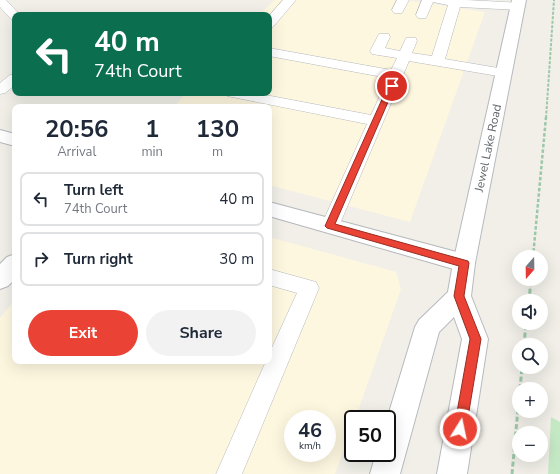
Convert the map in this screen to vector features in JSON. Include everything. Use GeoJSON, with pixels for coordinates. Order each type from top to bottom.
{"type":"FeatureCollection","features":[{"type":"Feature","properties":{"kind":"main road","name":"Jewel Lake Road"},"geometry":{"type":"LineString","coordinates":[[452,474],[475,339],[459,296],[464,263],[518,3]]}},
{"type":"Feature","properties":{"kind":"main road"},"geometry":{"type":"LineString","coordinates":[[0,136],[12,139]]}},
{"type":"Feature","properties":{"kind":"main road"},"geometry":{"type":"LineString","coordinates":[[272,210],[464,263]]}},
{"type":"Feature","properties":{"kind":"main road"},"geometry":{"type":"LineString","coordinates":[[385,474],[428,327],[459,296]]}},
{"type":"Feature","properties":{"kind":"lane"},"geometry":{"type":"LineString","coordinates":[[0,0],[12,13]]}},
{"type":"Feature","properties":{"kind":"lane"},"geometry":{"type":"LineString","coordinates":[[272,20],[290,0]]}},
{"type":"Feature","properties":{"kind":"lane"},"geometry":{"type":"LineString","coordinates":[[422,15],[428,0]]}},
{"type":"Feature","properties":{"kind":"lane"},"geometry":{"type":"LineString","coordinates":[[437,0],[455,3],[518,3]]}},
{"type":"Feature","properties":{"kind":"lane"},"geometry":{"type":"LineString","coordinates":[[436,62],[455,3]]}},
{"type":"Feature","properties":{"kind":"lane"},"geometry":{"type":"LineString","coordinates":[[384,37],[377,51],[408,48],[436,62],[504,74]]}},
{"type":"Feature","properties":{"kind":"lane"},"geometry":{"type":"LineString","coordinates":[[330,226],[408,48]]}},
{"type":"Feature","properties":{"kind":"lane"},"geometry":{"type":"LineString","coordinates":[[272,53],[397,75]]}},
{"type":"Feature","properties":{"kind":"lane"},"geometry":{"type":"LineString","coordinates":[[0,90],[12,80]]}},
{"type":"Feature","properties":{"kind":"lane"},"geometry":{"type":"LineString","coordinates":[[247,96],[376,121]]}},
{"type":"Feature","properties":{"kind":"lane"},"geometry":{"type":"LineString","coordinates":[[229,474],[309,288],[272,278]]}},
{"type":"Feature","properties":{"kind":"path"},"geometry":{"type":"LineString","coordinates":[[534,250],[544,143],[554,0]]}},
{"type":"Feature","properties":{"kind":"path"},"geometry":{"type":"LineString","coordinates":[[512,474],[517,418]]}},
{"type":"Feature","properties":{"kind":"shaded area"},"geometry":{"type":"Polygon","coordinates":[[[275,0],[406,0],[485,12],[410,222],[272,186],[272,104],[177,104],[183,96],[272,96],[272,12],[262,12],[275,0]]]}},
{"type":"Feature","properties":{"kind":"shaded area"},"geometry":{"type":"Polygon","coordinates":[[[272,238],[396,272],[401,289],[358,410],[344,410],[344,449],[335,474],[0,474],[0,318],[12,304],[12,364],[272,364],[272,238]]]}},
{"type":"Feature","properties":{"kind":"green space"},"geometry":{"type":"Polygon","coordinates":[[[551,417],[560,422],[560,474],[548,474],[551,417]]]}},
{"type":"Feature","properties":{"kind":"route"},"geometry":{"type":"LineString","coordinates":[[392,86],[330,226],[464,263],[459,296],[475,339],[460,429]]}}]}
